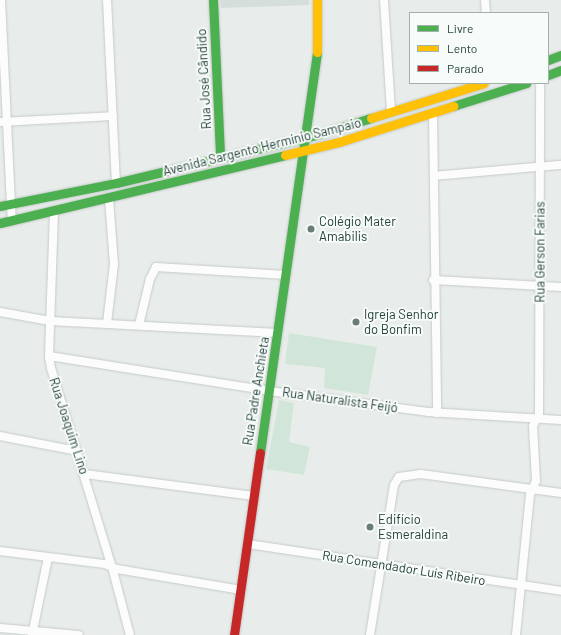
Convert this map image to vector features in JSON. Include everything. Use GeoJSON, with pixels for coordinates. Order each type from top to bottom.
{"type":"FeatureCollection","features":[{"type":"Feature","properties":{"kind":"main road","name":"Rua José Cândido"},"geometry":{"type":"LineString","coordinates":[[213,0],[220,157]]}},
{"type":"Feature","properties":{"kind":"main road","name":"Rua Padre Anchieta"},"geometry":{"type":"LineString","coordinates":[[234,635],[305,151],[318,45],[317,0]]}},
{"type":"Feature","properties":{"kind":"main road"},"geometry":{"type":"LineString","coordinates":[[549,60],[561,55]]}},
{"type":"Feature","properties":{"kind":"main road"},"geometry":{"type":"LineString","coordinates":[[549,75],[561,70]]}},
{"type":"Feature","properties":{"kind":"main road","name":"Avenida Sargento Hermínio Sampaio"},"geometry":{"type":"LineString","coordinates":[[0,206],[116,182],[306,137],[481,84]]}},
{"type":"Feature","properties":{"kind":"main road","name":"Avenida Sargento Hermínio Sampaio"},"geometry":{"type":"LineString","coordinates":[[0,223],[54,212],[305,151],[433,114],[523,84]]}},
{"type":"Feature","properties":{"kind":"street"},"geometry":{"type":"LineString","coordinates":[[1,0],[4,122],[12,221]]}},
{"type":"Feature","properties":{"kind":"street"},"geometry":{"type":"LineString","coordinates":[[107,0],[116,182]]}},
{"type":"Feature","properties":{"kind":"street"},"geometry":{"type":"LineString","coordinates":[[384,0],[391,112]]}},
{"type":"Feature","properties":{"kind":"street"},"geometry":{"type":"LineString","coordinates":[[485,0],[486,12]]}},
{"type":"Feature","properties":{"kind":"street","name":"Rua Gerson Farias"},"geometry":{"type":"LineString","coordinates":[[516,635],[530,495],[533,489],[536,473],[534,419],[539,414],[541,166],[540,84]]}},
{"type":"Feature","properties":{"kind":"street"},"geometry":{"type":"LineString","coordinates":[[433,114],[433,280],[437,413]]}},
{"type":"Feature","properties":{"kind":"street"},"geometry":{"type":"LineString","coordinates":[[4,122],[113,116]]}},
{"type":"Feature","properties":{"kind":"street"},"geometry":{"type":"LineString","coordinates":[[434,176],[561,165]]}},
{"type":"Feature","properties":{"kind":"street"},"geometry":{"type":"LineString","coordinates":[[107,324],[114,264],[109,198]]}},
{"type":"Feature","properties":{"kind":"street","name":"Rua Joaquim Lino"},"geometry":{"type":"LineString","coordinates":[[54,212],[49,356],[85,474],[130,635]]}},
{"type":"Feature","properties":{"kind":"street"},"geometry":{"type":"LineString","coordinates":[[139,324],[150,279],[156,267],[286,275]]}},
{"type":"Feature","properties":{"kind":"street"},"geometry":{"type":"LineString","coordinates":[[433,280],[561,287]]}},
{"type":"Feature","properties":{"kind":"street"},"geometry":{"type":"LineString","coordinates":[[0,312],[50,321],[139,324],[278,333]]}},
{"type":"Feature","properties":{"kind":"street","name":"Rua Naturalista Feijó"},"geometry":{"type":"LineString","coordinates":[[49,356],[269,391],[437,413],[561,420]]}},
{"type":"Feature","properties":{"kind":"street"},"geometry":{"type":"LineString","coordinates":[[0,436],[78,451]]}},
{"type":"Feature","properties":{"kind":"street"},"geometry":{"type":"LineString","coordinates":[[85,474],[254,496]]}},
{"type":"Feature","properties":{"kind":"street"},"geometry":{"type":"LineString","coordinates":[[370,635],[380,564],[394,485],[399,476],[422,474],[561,494]]}},
{"type":"Feature","properties":{"kind":"street","name":"Rua Comendador Luís Ribeiro"},"geometry":{"type":"LineString","coordinates":[[248,544],[561,591]]}},
{"type":"Feature","properties":{"kind":"street"},"geometry":{"type":"LineString","coordinates":[[0,551],[112,567],[241,590]]}},
{"type":"Feature","properties":{"kind":"street"},"geometry":{"type":"LineString","coordinates":[[33,633],[48,558]]}},
{"type":"Feature","properties":{"kind":"street"},"geometry":{"type":"LineString","coordinates":[[0,628],[33,633],[79,635]]}},
{"type":"Feature","properties":{"kind":"shaded area"},"geometry":{"type":"Polygon","coordinates":[[[220,0],[309,0],[309,5],[221,8],[220,0]]]}},
{"type":"Feature","properties":{"kind":"green space"},"geometry":{"type":"Polygon","coordinates":[[[289,333],[377,347],[368,395],[324,388],[325,368],[285,364],[289,333]]]}},
{"type":"Feature","properties":{"kind":"green space"},"geometry":{"type":"Polygon","coordinates":[[[279,400],[294,403],[289,442],[310,447],[304,475],[266,469],[279,400]]]}},
{"type":"Feature","properties":{"kind":"traffic: fast"},"geometry":{"type":"LineString","coordinates":[[213,0],[220,157]]}},
{"type":"Feature","properties":{"kind":"traffic: fast"},"geometry":{"type":"LineString","coordinates":[[260,453],[317,52]]}},
{"type":"Feature","properties":{"kind":"traffic: fast"},"geometry":{"type":"LineString","coordinates":[[549,60],[561,55]]}},
{"type":"Feature","properties":{"kind":"traffic: fast"},"geometry":{"type":"LineString","coordinates":[[549,75],[561,70]]}},
{"type":"Feature","properties":{"kind":"traffic: fast"},"geometry":{"type":"LineString","coordinates":[[453,106],[523,84]]}},
{"type":"Feature","properties":{"kind":"traffic: fast"},"geometry":{"type":"LineString","coordinates":[[0,206],[116,183],[316,135],[371,118]]}},
{"type":"Feature","properties":{"kind":"traffic: fast"},"geometry":{"type":"LineString","coordinates":[[0,223],[285,155]]}},
{"type":"Feature","properties":{"kind":"traffic: slow"},"geometry":{"type":"LineString","coordinates":[[317,0],[317,52]]}},
{"type":"Feature","properties":{"kind":"traffic: slow"},"geometry":{"type":"LineString","coordinates":[[371,118],[481,84]]}},
{"type":"Feature","properties":{"kind":"traffic: slow"},"geometry":{"type":"LineString","coordinates":[[285,155],[339,142],[453,106]]}},
{"type":"Feature","properties":{"kind":"traffic: jam"},"geometry":{"type":"LineString","coordinates":[[234,635],[260,453]]}},
{"type":"Feature","properties":{"kind":"place","name":"Colégio Mater Amabilis"},"geometry":{"type":"Point","coordinates":[311,229]}},
{"type":"Feature","properties":{"kind":"place","name":"Igreja Senhor do Bonfim"},"geometry":{"type":"Point","coordinates":[356,322]}},
{"type":"Feature","properties":{"kind":"place","name":"Edifício Esmeraldina"},"geometry":{"type":"Point","coordinates":[370,527]}}]}
